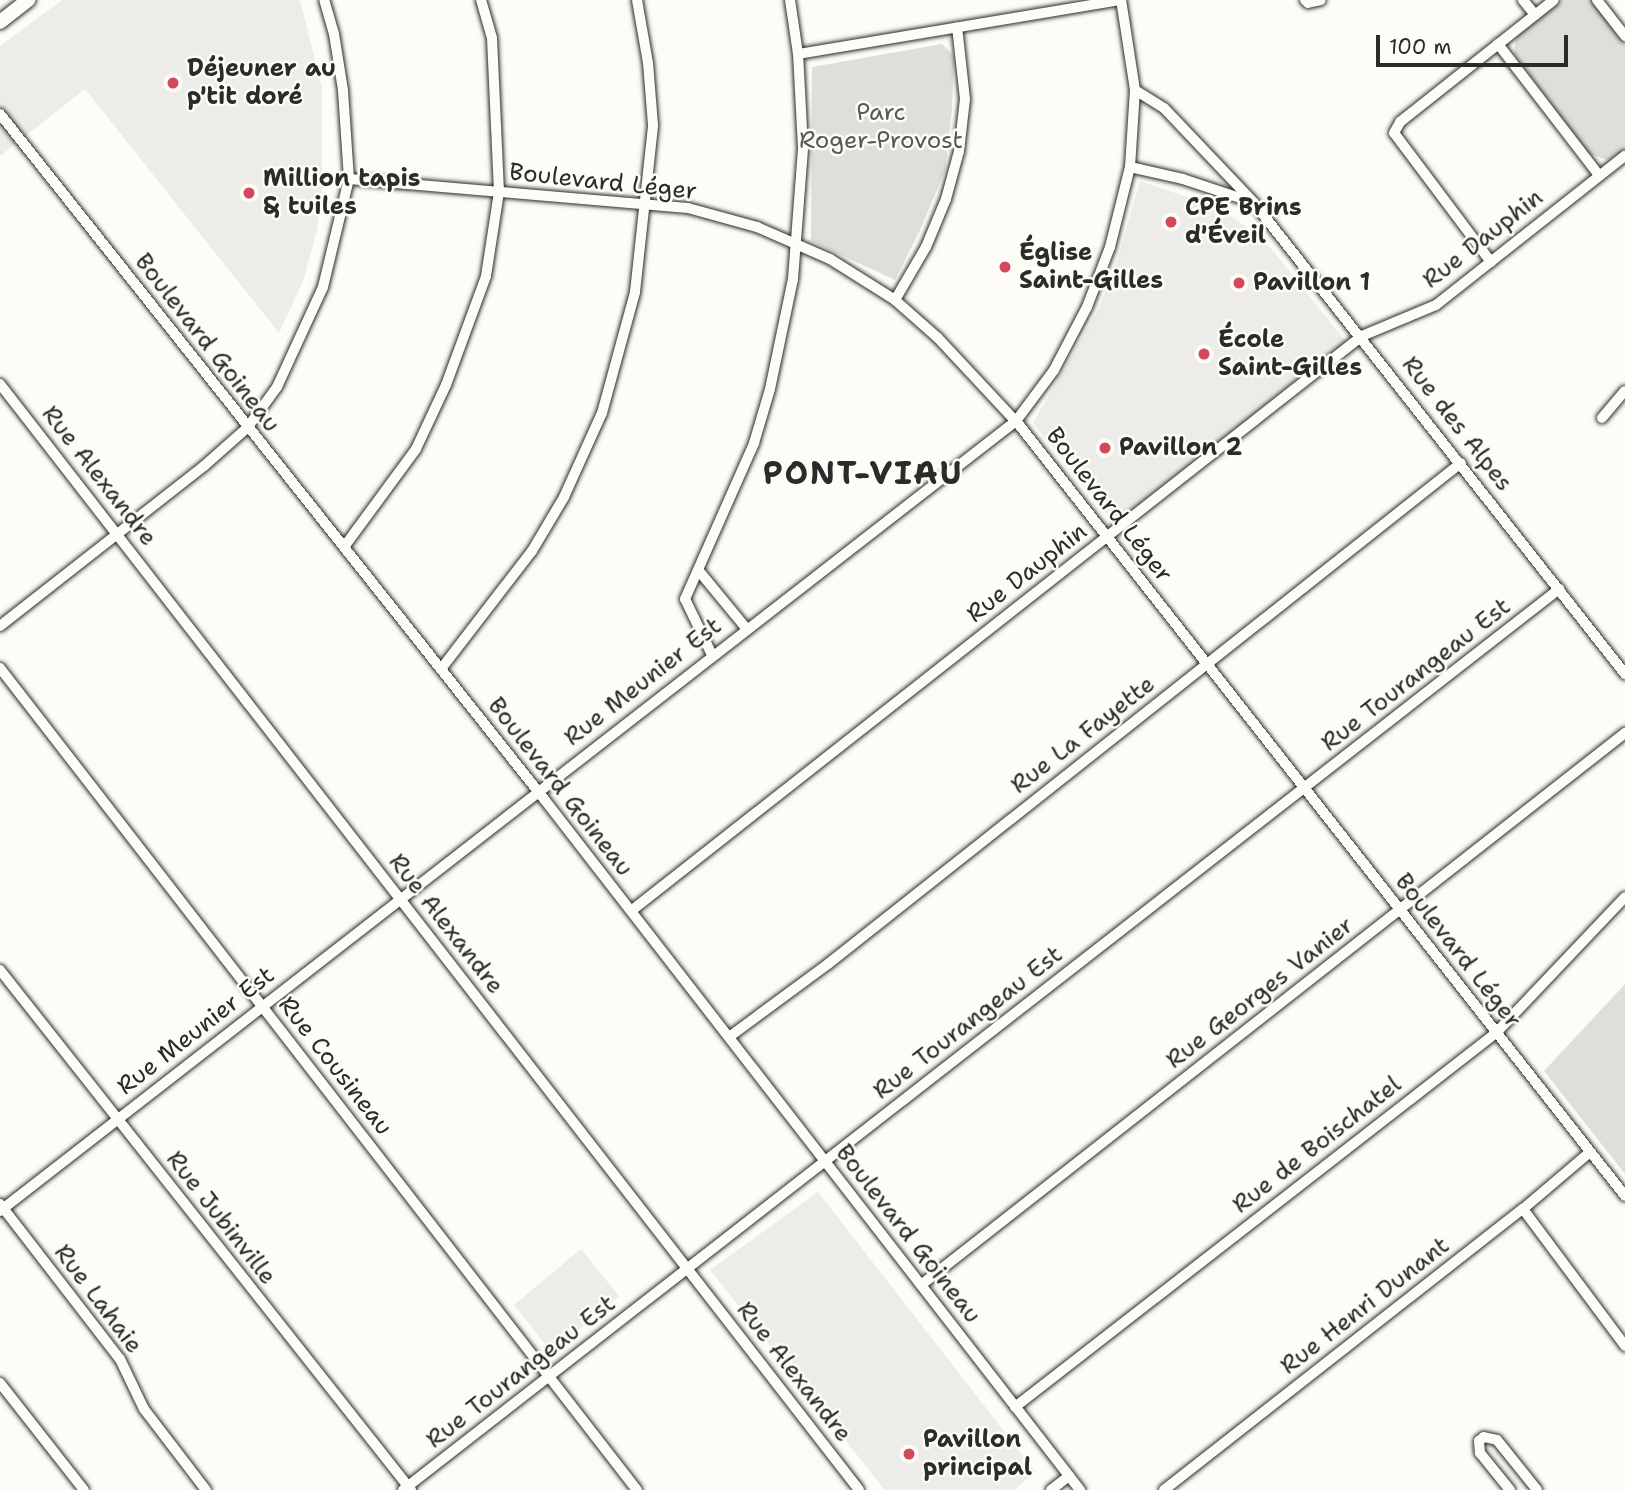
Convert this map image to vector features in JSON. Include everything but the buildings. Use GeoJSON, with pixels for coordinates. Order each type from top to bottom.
{"type":"FeatureCollection","features":[{"type":"Feature","properties":{"kind":"street"},"geometry":{"type":"LineString","coordinates":[[0,22],[28,0]]}},
{"type":"Feature","properties":{"kind":"street"},"geometry":{"type":"LineString","coordinates":[[0,626],[247,428],[277,387],[323,287],[349,179],[343,90],[334,34],[324,0]]}},
{"type":"Feature","properties":{"kind":"street"},"geometry":{"type":"LineString","coordinates":[[344,547],[416,449],[446,385],[486,276],[499,192],[492,38],[481,0]]}},
{"type":"Feature","properties":{"kind":"street"},"geometry":{"type":"LineString","coordinates":[[441,670],[532,551],[564,497],[602,413],[635,292],[653,125],[648,63],[637,0]]}},
{"type":"Feature","properties":{"kind":"street"},"geometry":{"type":"LineString","coordinates":[[712,654],[685,600],[754,443],[770,389],[793,279],[803,148],[799,54],[790,0]]}},
{"type":"Feature","properties":{"kind":"street"},"geometry":{"type":"LineString","coordinates":[[799,54],[1120,0]]}},
{"type":"Feature","properties":{"kind":"street","name":"Rue Meunier Est"},"geometry":{"type":"LineString","coordinates":[[1,1208],[712,654],[1016,421],[1054,370],[1087,307],[1110,247],[1130,167],[1135,90],[1120,0]]}},
{"type":"Feature","properties":{"kind":"street"},"geometry":{"type":"LineString","coordinates":[[1305,0],[1308,3],[1321,0]]}},
{"type":"Feature","properties":{"kind":"street"},"geometry":{"type":"LineString","coordinates":[[1523,0],[1535,15]]}},
{"type":"Feature","properties":{"kind":"street"},"geometry":{"type":"LineString","coordinates":[[1491,262],[1394,133],[1401,122],[1555,0]]}},
{"type":"Feature","properties":{"kind":"street"},"geometry":{"type":"LineString","coordinates":[[1597,0],[1625,36]]}},
{"type":"Feature","properties":{"kind":"street"},"geometry":{"type":"LineString","coordinates":[[895,300],[926,247],[946,199],[959,151],[965,99],[957,27]]}},
{"type":"Feature","properties":{"kind":"street"},"geometry":{"type":"LineString","coordinates":[[1498,44],[1599,175]]}},
{"type":"Feature","properties":{"kind":"street","name":"Rue des Alpes"},"geometry":{"type":"LineString","coordinates":[[1135,90],[1164,108],[1254,203],[1623,667]]}},
{"type":"Feature","properties":{"kind":"street","name":"Boulevard Goineau"},"geometry":{"type":"LineString","coordinates":[[0,114],[537,791],[1080,1490]]}},
{"type":"Feature","properties":{"kind":"street","name":"Rue Dauphin"},"geometry":{"type":"LineString","coordinates":[[631,911],[1362,336],[1436,304],[1625,156]]}},
{"type":"Feature","properties":{"kind":"street"},"geometry":{"type":"LineString","coordinates":[[1130,167],[1183,179],[1254,203]]}},
{"type":"Feature","properties":{"kind":"street","name":"Boulevard Léger"},"geometry":{"type":"LineString","coordinates":[[349,179],[688,208],[757,227],[830,259],[895,300],[938,338],[1016,421],[1625,1196]]}},
{"type":"Feature","properties":{"kind":"street","name":"Rue Alexandre"},"geometry":{"type":"LineString","coordinates":[[0,384],[859,1490]]}},
{"type":"Feature","properties":{"kind":"street"},"geometry":{"type":"LineString","coordinates":[[1602,418],[1625,391]]}},
{"type":"Feature","properties":{"kind":"street","name":"Rue La Fayette"},"geometry":{"type":"LineString","coordinates":[[729,1037],[828,964],[1461,463]]}},
{"type":"Feature","properties":{"kind":"street"},"geometry":{"type":"LineString","coordinates":[[699,571],[746,628]]}},
{"type":"Feature","properties":{"kind":"street","name":"Rue Tourangeau Est"},"geometry":{"type":"LineString","coordinates":[[407,1489],[1559,589]]}},
{"type":"Feature","properties":{"kind":"street","name":"Rue Cousineau"},"geometry":{"type":"LineString","coordinates":[[0,668],[637,1490]]}},
{"type":"Feature","properties":{"kind":"street","name":"Rue Georges Vanier"},"geometry":{"type":"LineString","coordinates":[[921,1285],[1625,733]]}},
{"type":"Feature","properties":{"kind":"street","name":"Rue de Boischatel"},"geometry":{"type":"LineString","coordinates":[[1015,1406],[1496,1032],[1625,897]]}},
{"type":"Feature","properties":{"kind":"street","name":"Rue Jubinville"},"geometry":{"type":"LineString","coordinates":[[0,970],[407,1489]]}},
{"type":"Feature","properties":{"kind":"street","name":"Rue Henri Dunant"},"geometry":{"type":"LineString","coordinates":[[1164,1490],[1523,1209],[1590,1152]]}},
{"type":"Feature","properties":{"kind":"street","name":"Rue Lahaie"},"geometry":{"type":"LineString","coordinates":[[1,1208],[120,1359],[144,1409],[206,1490]]}},
{"type":"Feature","properties":{"kind":"street"},"geometry":{"type":"LineString","coordinates":[[1523,1209],[1625,1346]]}},
{"type":"Feature","properties":{"kind":"street"},"geometry":{"type":"LineString","coordinates":[[0,1383],[84,1490]]}},
{"type":"Feature","properties":{"kind":"street"},"geometry":{"type":"LineString","coordinates":[[1510,1490],[1480,1453],[1479,1441],[1484,1437],[1497,1440],[1537,1490]]}},
{"type":"Feature","properties":{"kind":"street"},"geometry":{"type":"LineString","coordinates":[[1051,1490],[1069,1476]]}},
{"type":"Feature","properties":{"kind":"shaded area"},"geometry":{"type":"Polygon","coordinates":[[[62,0],[300,0],[322,88],[322,192],[317,229],[304,279],[279,333],[85,89],[0,156],[0,46],[62,0]]]}},
{"type":"Feature","properties":{"kind":"shaded area","name":"École Saint-Gilles"},"geometry":{"type":"Polygon","coordinates":[[[1140,181],[1199,201],[1236,219],[1271,248],[1347,343],[1115,524],[1033,423],[1099,308],[1119,255],[1140,181]]]}},
{"type":"Feature","properties":{"kind":"shaded area"},"geometry":{"type":"Polygon","coordinates":[[[818,1192],[1036,1472],[1014,1490],[885,1490],[710,1270],[818,1192]]]}},
{"type":"Feature","properties":{"kind":"shaded area"},"geometry":{"type":"Polygon","coordinates":[[[581,1249],[619,1296],[551,1352],[514,1305],[581,1249]]]}},
{"type":"Feature","properties":{"kind":"green space"},"geometry":{"type":"Polygon","coordinates":[[[1562,0],[1592,0],[1625,44],[1625,151],[1607,160],[1587,153],[1514,53],[1517,30],[1562,0]]]}},
{"type":"Feature","properties":{"kind":"green space","name":"Parc Roger-Provost"},"geometry":{"type":"Polygon","coordinates":[[[942,44],[954,56],[952,109],[945,171],[895,280],[811,241],[812,67],[942,44]]]}},
{"type":"Feature","properties":{"kind":"green space"},"geometry":{"type":"Polygon","coordinates":[[[1625,984],[1625,1174],[1544,1071],[1625,984]]]}},
{"type":"Feature","properties":{"kind":"place","name":"Déjeuner au p'tit doré"},"geometry":{"type":"Point","coordinates":[173,83]}},
{"type":"Feature","properties":{"kind":"place","name":"Million tapis & tuiles"},"geometry":{"type":"Point","coordinates":[249,193]}},
{"type":"Feature","properties":{"kind":"place","name":"CPE Brins d'Éveil"},"geometry":{"type":"Point","coordinates":[1171,222]}},
{"type":"Feature","properties":{"kind":"place","name":"Église Saint-Gilles"},"geometry":{"type":"Point","coordinates":[1005,267]}},
{"type":"Feature","properties":{"kind":"place","name":"Pavillon 1"},"geometry":{"type":"Point","coordinates":[1239,283]}},
{"type":"Feature","properties":{"kind":"place","name":"École Saint-Gilles"},"geometry":{"type":"Point","coordinates":[1204,354]}},
{"type":"Feature","properties":{"kind":"place","name":"Pavillon 2"},"geometry":{"type":"Point","coordinates":[1105,448]}},
{"type":"Feature","properties":{"kind":"place","name":"Pavillon principal"},"geometry":{"type":"Point","coordinates":[909,1454]}},
{"type":"Feature","properties":{"kind":"district","name":"PONT-VIAU"},"geometry":{"type":"Point","coordinates":[863,473]}}]}
